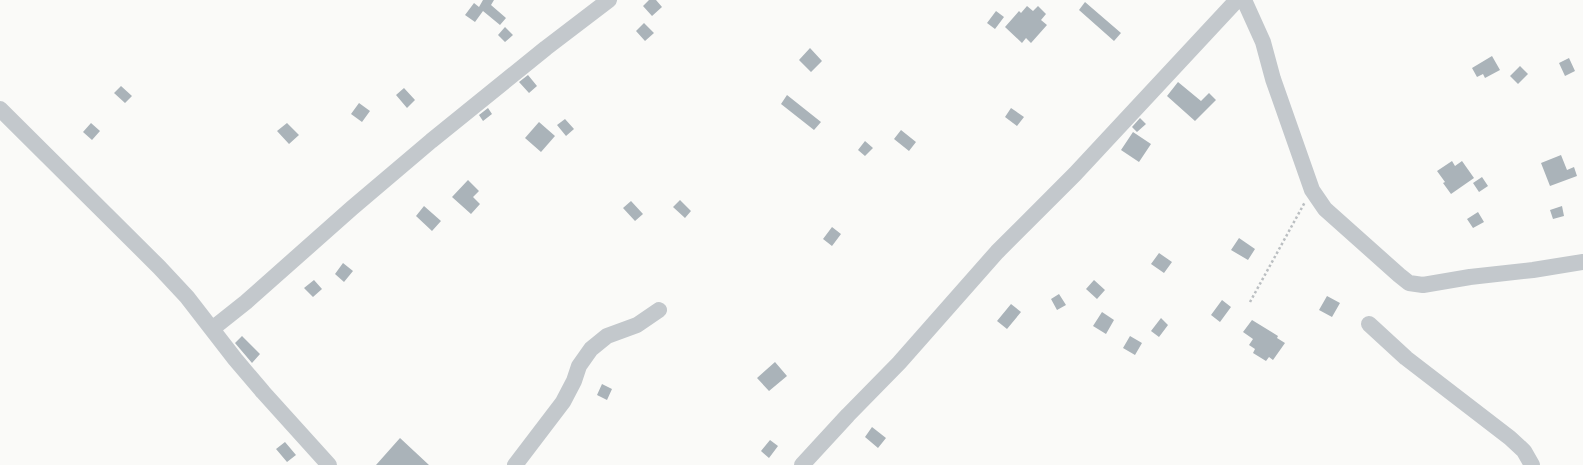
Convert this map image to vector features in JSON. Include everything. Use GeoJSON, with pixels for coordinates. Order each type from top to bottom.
{"type":"FeatureCollection","features":[{"type":"Feature","properties":{"kind":"street"},"geometry":{"type":"LineString","coordinates":[[212,329],[253,296],[431,141],[538,54],[609,0]]}},
{"type":"Feature","properties":{"kind":"street"},"geometry":{"type":"LineString","coordinates":[[802,465],[899,363],[997,252],[1075,174],[1237,0]]}},
{"type":"Feature","properties":{"kind":"street"},"geometry":{"type":"LineString","coordinates":[[1244,0],[1263,42],[1273,79],[1312,190],[1321,205],[1332,216],[1399,275],[1414,285],[1423,285],[1583,262]]}},
{"type":"Feature","properties":{"kind":"street"},"geometry":{"type":"LineString","coordinates":[[0,109],[187,297],[235,359],[329,465]]}},
{"type":"Feature","properties":{"kind":"street"},"geometry":{"type":"LineString","coordinates":[[515,465],[563,402],[574,381],[579,366],[591,349],[607,336],[637,325],[659,310]]}},
{"type":"Feature","properties":{"kind":"street"},"geometry":{"type":"LineString","coordinates":[[1369,324],[1406,358],[1510,438],[1524,451],[1532,465]]}},
{"type":"Feature","properties":{"kind":"path"},"geometry":{"type":"LineString","coordinates":[[1250,302],[1312,190]]}},
{"type":"Feature","properties":{"kind":"building"},"geometry":{"type":"Polygon","coordinates":[[[483,0],[494,0],[491,5],[506,18],[500,25],[483,11],[475,22],[465,15],[474,3],[479,7],[483,0]]]}},
{"type":"Feature","properties":{"kind":"building"},"geometry":{"type":"Polygon","coordinates":[[[649,0],[656,0],[662,7],[652,16],[643,6],[649,0]]]}},
{"type":"Feature","properties":{"kind":"building"},"geometry":{"type":"Polygon","coordinates":[[[1085,2],[1121,33],[1114,41],[1079,10],[1085,2]]]}},
{"type":"Feature","properties":{"kind":"building"},"geometry":{"type":"Polygon","coordinates":[[[1027,6],[1033,11],[1038,6],[1046,14],[1041,20],[1047,25],[1031,43],[1026,38],[1022,43],[1005,27],[1019,11],[1021,13],[1027,6]]]}},
{"type":"Feature","properties":{"kind":"building"},"geometry":{"type":"Polygon","coordinates":[[[996,11],[1004,17],[995,29],[987,23],[996,11]]]}},
{"type":"Feature","properties":{"kind":"building"},"geometry":{"type":"Polygon","coordinates":[[[644,23],[654,33],[645,41],[636,31],[644,23]]]}},
{"type":"Feature","properties":{"kind":"building"},"geometry":{"type":"Polygon","coordinates":[[[505,27],[513,35],[505,42],[498,35],[505,27]]]}},
{"type":"Feature","properties":{"kind":"building"},"geometry":{"type":"Polygon","coordinates":[[[810,48],[822,61],[811,72],[799,60],[810,48]]]}},
{"type":"Feature","properties":{"kind":"building"},"geometry":{"type":"Polygon","coordinates":[[[1492,56],[1500,70],[1485,78],[1483,74],[1477,77],[1472,68],[1492,56]]]}},
{"type":"Feature","properties":{"kind":"building"},"geometry":{"type":"Polygon","coordinates":[[[1569,58],[1575,71],[1565,76],[1559,63],[1569,58]]]}},
{"type":"Feature","properties":{"kind":"building"},"geometry":{"type":"Polygon","coordinates":[[[1520,66],[1528,74],[1518,84],[1510,76],[1520,66]]]}},
{"type":"Feature","properties":{"kind":"building"},"geometry":{"type":"Polygon","coordinates":[[[528,75],[537,86],[529,93],[519,82],[528,75]]]}},
{"type":"Feature","properties":{"kind":"building"},"geometry":{"type":"Polygon","coordinates":[[[1178,82],[1201,101],[1209,93],[1216,100],[1195,121],[1167,96],[1178,82]]]}},
{"type":"Feature","properties":{"kind":"building"},"geometry":{"type":"Polygon","coordinates":[[[121,86],[132,96],[125,103],[114,93],[121,86]]]}},
{"type":"Feature","properties":{"kind":"building"},"geometry":{"type":"Polygon","coordinates":[[[404,88],[415,100],[407,108],[396,95],[404,88]]]}},
{"type":"Feature","properties":{"kind":"building"},"geometry":{"type":"Polygon","coordinates":[[[787,95],[821,122],[814,130],[781,104],[787,95]]]}},
{"type":"Feature","properties":{"kind":"building"},"geometry":{"type":"Polygon","coordinates":[[[359,103],[370,111],[362,122],[351,114],[359,103]]]}},
{"type":"Feature","properties":{"kind":"building"},"geometry":{"type":"Polygon","coordinates":[[[488,108],[492,114],[483,121],[479,115],[488,108]]]}},
{"type":"Feature","properties":{"kind":"building"},"geometry":{"type":"Polygon","coordinates":[[[1011,108],[1024,117],[1017,126],[1005,117],[1011,108]]]}},
{"type":"Feature","properties":{"kind":"building"},"geometry":{"type":"Polygon","coordinates":[[[1140,118],[1146,124],[1137,132],[1132,127],[1140,118]]]}},
{"type":"Feature","properties":{"kind":"building"},"geometry":{"type":"Polygon","coordinates":[[[565,119],[574,129],[566,136],[557,125],[565,119]]]}},
{"type":"Feature","properties":{"kind":"building"},"geometry":{"type":"Polygon","coordinates":[[[539,122],[555,136],[541,152],[525,138],[539,122]]]}},
{"type":"Feature","properties":{"kind":"building"},"geometry":{"type":"Polygon","coordinates":[[[91,123],[100,131],[92,140],[83,132],[91,123]]]}},
{"type":"Feature","properties":{"kind":"building"},"geometry":{"type":"Polygon","coordinates":[[[287,123],[299,135],[289,144],[277,131],[287,123]]]}},
{"type":"Feature","properties":{"kind":"building"},"geometry":{"type":"Polygon","coordinates":[[[901,130],[916,142],[909,151],[894,139],[901,130]]]}},
{"type":"Feature","properties":{"kind":"building"},"geometry":{"type":"Polygon","coordinates":[[[1133,132],[1151,144],[1139,162],[1121,150],[1133,132]]]}},
{"type":"Feature","properties":{"kind":"building"},"geometry":{"type":"Polygon","coordinates":[[[865,141],[873,148],[865,156],[858,150],[865,141]]]}},
{"type":"Feature","properties":{"kind":"building"},"geometry":{"type":"Polygon","coordinates":[[[1561,155],[1567,170],[1574,167],[1577,176],[1550,186],[1541,163],[1561,155]]]}},
{"type":"Feature","properties":{"kind":"building"},"geometry":{"type":"Polygon","coordinates":[[[1452,161],[1455,166],[1462,161],[1474,178],[1451,194],[1437,171],[1452,161]]]}},
{"type":"Feature","properties":{"kind":"building"},"geometry":{"type":"Polygon","coordinates":[[[1482,177],[1488,186],[1479,192],[1473,183],[1482,177]]]}},
{"type":"Feature","properties":{"kind":"building"},"geometry":{"type":"Polygon","coordinates":[[[468,180],[479,191],[473,197],[480,204],[471,214],[452,197],[468,180]]]}},
{"type":"Feature","properties":{"kind":"building"},"geometry":{"type":"Polygon","coordinates":[[[680,200],[691,211],[685,218],[673,207],[680,200]]]}},
{"type":"Feature","properties":{"kind":"building"},"geometry":{"type":"Polygon","coordinates":[[[631,201],[643,214],[635,221],[623,208],[631,201]]]}},
{"type":"Feature","properties":{"kind":"building"},"geometry":{"type":"Polygon","coordinates":[[[424,206],[441,221],[432,231],[416,216],[424,206]]]}},
{"type":"Feature","properties":{"kind":"building"},"geometry":{"type":"Polygon","coordinates":[[[1562,206],[1564,216],[1553,219],[1550,210],[1562,206]]]}},
{"type":"Feature","properties":{"kind":"building"},"geometry":{"type":"Polygon","coordinates":[[[1478,212],[1484,222],[1473,228],[1467,219],[1478,212]]]}},
{"type":"Feature","properties":{"kind":"building"},"geometry":{"type":"Polygon","coordinates":[[[832,227],[841,234],[832,246],[823,239],[832,227]]]}},
{"type":"Feature","properties":{"kind":"building"},"geometry":{"type":"Polygon","coordinates":[[[1239,238],[1255,249],[1248,260],[1231,250],[1239,238]]]}},
{"type":"Feature","properties":{"kind":"building"},"geometry":{"type":"Polygon","coordinates":[[[1159,253],[1172,262],[1164,273],[1151,264],[1159,253]]]}},
{"type":"Feature","properties":{"kind":"building"},"geometry":{"type":"Polygon","coordinates":[[[343,263],[353,271],[344,282],[335,274],[343,263]]]}},
{"type":"Feature","properties":{"kind":"building"},"geometry":{"type":"Polygon","coordinates":[[[314,280],[322,289],[313,297],[304,288],[314,280]]]}},
{"type":"Feature","properties":{"kind":"building"},"geometry":{"type":"Polygon","coordinates":[[[1094,280],[1105,290],[1097,299],[1086,289],[1094,280]]]}},
{"type":"Feature","properties":{"kind":"building"},"geometry":{"type":"Polygon","coordinates":[[[1059,294],[1066,305],[1057,310],[1051,299],[1059,294]]]}},
{"type":"Feature","properties":{"kind":"building"},"geometry":{"type":"Polygon","coordinates":[[[1327,296],[1340,303],[1332,317],[1319,310],[1327,296]]]}},
{"type":"Feature","properties":{"kind":"building"},"geometry":{"type":"Polygon","coordinates":[[[1222,300],[1231,307],[1220,322],[1211,315],[1222,300]]]}},
{"type":"Feature","properties":{"kind":"building"},"geometry":{"type":"Polygon","coordinates":[[[1011,304],[1021,312],[1007,329],[997,321],[1011,304]]]}},
{"type":"Feature","properties":{"kind":"building"},"geometry":{"type":"Polygon","coordinates":[[[1102,312],[1114,320],[1106,334],[1093,326],[1102,312]]]}},
{"type":"Feature","properties":{"kind":"building"},"geometry":{"type":"Polygon","coordinates":[[[1161,318],[1168,325],[1159,337],[1151,331],[1161,318]]]}},
{"type":"Feature","properties":{"kind":"building"},"geometry":{"type":"Polygon","coordinates":[[[1252,320],[1278,336],[1277,338],[1285,343],[1273,360],[1269,357],[1266,361],[1253,353],[1255,349],[1249,345],[1253,339],[1243,332],[1252,320]]]}},
{"type":"Feature","properties":{"kind":"building"},"geometry":{"type":"Polygon","coordinates":[[[242,336],[260,354],[252,363],[235,343],[242,336]]]}},
{"type":"Feature","properties":{"kind":"building"},"geometry":{"type":"Polygon","coordinates":[[[1130,336],[1142,343],[1135,355],[1123,348],[1130,336]]]}},
{"type":"Feature","properties":{"kind":"building"},"geometry":{"type":"Polygon","coordinates":[[[775,362],[787,376],[769,391],[757,378],[775,362]]]}},
{"type":"Feature","properties":{"kind":"building"},"geometry":{"type":"Polygon","coordinates":[[[602,384],[612,389],[607,400],[597,395],[602,384]]]}},
{"type":"Feature","properties":{"kind":"building"},"geometry":{"type":"Polygon","coordinates":[[[872,427],[886,438],[878,448],[865,437],[872,427]]]}},
{"type":"Feature","properties":{"kind":"building"},"geometry":{"type":"Polygon","coordinates":[[[400,438],[429,465],[376,465],[400,438]]]}},
{"type":"Feature","properties":{"kind":"building"},"geometry":{"type":"Polygon","coordinates":[[[770,440],[778,446],[769,458],[761,451],[770,440]]]}},
{"type":"Feature","properties":{"kind":"building"},"geometry":{"type":"Polygon","coordinates":[[[285,442],[296,455],[287,462],[276,449],[285,442]]]}}]}
